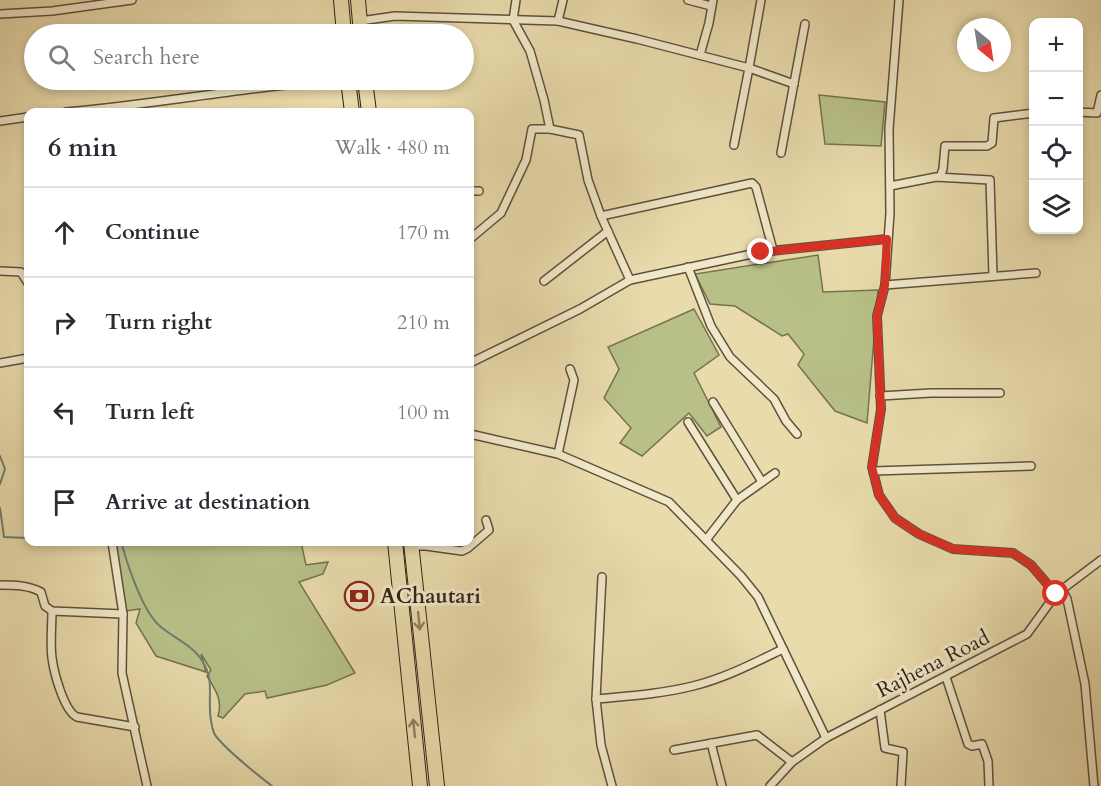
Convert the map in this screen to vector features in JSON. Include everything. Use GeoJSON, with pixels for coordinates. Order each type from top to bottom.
{"type":"FeatureCollection","features":[{"type":"Feature","properties":{"kind":"highway"},"geometry":{"type":"LineString","coordinates":[[341,0],[343,24]]}},
{"type":"Feature","properties":{"kind":"highway"},"geometry":{"type":"LineString","coordinates":[[358,0],[360,24]]}},
{"type":"Feature","properties":{"kind":"highway"},"geometry":{"type":"LineString","coordinates":[[349,90],[352,108]]}},
{"type":"Feature","properties":{"kind":"highway"},"geometry":{"type":"LineString","coordinates":[[366,90],[368,108]]}},
{"type":"Feature","properties":{"kind":"highway"},"geometry":{"type":"LineString","coordinates":[[395,546],[420,786]]}},
{"type":"Feature","properties":{"kind":"highway"},"geometry":{"type":"LineString","coordinates":[[412,546],[437,786]]}},
{"type":"Feature","properties":{"kind":"street"},"geometry":{"type":"LineString","coordinates":[[0,14],[52,11],[94,3],[132,0]]}},
{"type":"Feature","properties":{"kind":"street"},"geometry":{"type":"LineString","coordinates":[[516,0],[513,20],[530,51],[550,129]]}},
{"type":"Feature","properties":{"kind":"street"},"geometry":{"type":"LineString","coordinates":[[558,21],[563,0]]}},
{"type":"Feature","properties":{"kind":"street"},"geometry":{"type":"LineString","coordinates":[[688,0],[712,3],[700,55]]}},
{"type":"Feature","properties":{"kind":"street"},"geometry":{"type":"LineString","coordinates":[[734,145],[762,0]]}},
{"type":"Feature","properties":{"kind":"street"},"geometry":{"type":"LineString","coordinates":[[899,0],[889,129],[890,186],[885,285],[877,316],[881,409],[872,467],[879,495],[895,518],[919,534],[953,549],[1013,553],[1031,565],[1067,599],[1085,684],[1094,786]]}},
{"type":"Feature","properties":{"kind":"street"},"geometry":{"type":"LineString","coordinates":[[372,24],[395,16],[558,21],[749,68],[794,84]]}},
{"type":"Feature","properties":{"kind":"street"},"geometry":{"type":"LineString","coordinates":[[781,153],[806,24]]}},
{"type":"Feature","properties":{"kind":"street"},"geometry":{"type":"LineString","coordinates":[[116,108],[247,90]]}},
{"type":"Feature","properties":{"kind":"street"},"geometry":{"type":"LineString","coordinates":[[1083,112],[1097,113],[1101,95]]}},
{"type":"Feature","properties":{"kind":"street"},"geometry":{"type":"LineString","coordinates":[[940,177],[945,146],[987,146],[992,143],[994,118],[1029,114]]}},
{"type":"Feature","properties":{"kind":"street"},"geometry":{"type":"LineString","coordinates":[[0,121],[24,118]]}},
{"type":"Feature","properties":{"kind":"street"},"geometry":{"type":"LineString","coordinates":[[474,235],[501,213],[526,160],[532,129],[550,129],[579,135],[588,180],[601,216],[630,280]]}},
{"type":"Feature","properties":{"kind":"street"},"geometry":{"type":"LineString","coordinates":[[890,186],[940,177],[990,180],[993,275]]}},
{"type":"Feature","properties":{"kind":"street"},"geometry":{"type":"LineString","coordinates":[[601,216],[752,183],[756,187],[774,250]]}},
{"type":"Feature","properties":{"kind":"street"},"geometry":{"type":"LineString","coordinates":[[474,191],[480,191]]}},
{"type":"Feature","properties":{"kind":"street"},"geometry":{"type":"LineString","coordinates":[[544,281],[608,231]]}},
{"type":"Feature","properties":{"kind":"street"},"geometry":{"type":"LineString","coordinates":[[474,361],[580,309],[630,280],[774,250],[887,239]]}},
{"type":"Feature","properties":{"kind":"street"},"geometry":{"type":"LineString","coordinates":[[688,267],[711,326],[730,357],[774,399],[786,421],[797,434]]}},
{"type":"Feature","properties":{"kind":"street"},"geometry":{"type":"LineString","coordinates":[[0,271],[21,272],[24,276]]}},
{"type":"Feature","properties":{"kind":"street"},"geometry":{"type":"LineString","coordinates":[[885,285],[1036,273]]}},
{"type":"Feature","properties":{"kind":"street"},"geometry":{"type":"LineString","coordinates":[[0,363],[24,359]]}},
{"type":"Feature","properties":{"kind":"street"},"geometry":{"type":"LineString","coordinates":[[558,454],[574,380],[570,369]]}},
{"type":"Feature","properties":{"kind":"street"},"geometry":{"type":"LineString","coordinates":[[880,396],[1000,393]]}},
{"type":"Feature","properties":{"kind":"street"},"geometry":{"type":"LineString","coordinates":[[713,402],[762,482]]}},
{"type":"Feature","properties":{"kind":"street"},"geometry":{"type":"LineString","coordinates":[[688,422],[737,500]]}},
{"type":"Feature","properties":{"kind":"street"},"geometry":{"type":"LineString","coordinates":[[474,435],[558,454],[669,502],[741,576],[758,597],[826,738]]}},
{"type":"Feature","properties":{"kind":"street"},"geometry":{"type":"LineString","coordinates":[[873,471],[1031,466]]}},
{"type":"Feature","properties":{"kind":"street"},"geometry":{"type":"LineString","coordinates":[[706,540],[737,500],[775,473]]}},
{"type":"Feature","properties":{"kind":"street"},"geometry":{"type":"LineString","coordinates":[[474,543],[489,530],[486,520]]}},
{"type":"Feature","properties":{"kind":"street"},"geometry":{"type":"LineString","coordinates":[[113,546],[123,614],[122,673],[147,786]]}},
{"type":"Feature","properties":{"kind":"street"},"geometry":{"type":"LineString","coordinates":[[426,546],[462,551],[470,546]]}},
{"type":"Feature","properties":{"kind":"street","name":"Rajhena Road"},"geometry":{"type":"LineString","coordinates":[[770,786],[792,762],[826,738],[1027,634],[1059,592],[1101,560]]}},
{"type":"Feature","properties":{"kind":"street"},"geometry":{"type":"LineString","coordinates":[[602,577],[596,699],[601,745],[612,786]]}},
{"type":"Feature","properties":{"kind":"street"},"geometry":{"type":"LineString","coordinates":[[0,585],[18,585],[41,592],[45,606],[52,611],[123,614]]}},
{"type":"Feature","properties":{"kind":"street"},"geometry":{"type":"LineString","coordinates":[[52,611],[52,658],[64,703],[71,714],[76,717],[135,727]]}},
{"type":"Feature","properties":{"kind":"street"},"geometry":{"type":"LineString","coordinates":[[596,699],[695,686],[734,672],[783,648]]}},
{"type":"Feature","properties":{"kind":"street"},"geometry":{"type":"LineString","coordinates":[[945,677],[968,744],[972,746],[982,744],[988,761],[989,786]]}},
{"type":"Feature","properties":{"kind":"street"},"geometry":{"type":"LineString","coordinates":[[879,710],[885,748],[903,752],[901,786]]}},
{"type":"Feature","properties":{"kind":"street"},"geometry":{"type":"LineString","coordinates":[[674,750],[757,735],[792,762]]}},
{"type":"Feature","properties":{"kind":"street"},"geometry":{"type":"LineString","coordinates":[[711,743],[722,786]]}},
{"type":"Feature","properties":{"kind":"green space"},"geometry":{"type":"Polygon","coordinates":[[[819,95],[885,102],[881,146],[825,144],[819,95]]]}},
{"type":"Feature","properties":{"kind":"green space"},"geometry":{"type":"Polygon","coordinates":[[[818,255],[823,292],[878,290],[867,423],[835,411],[798,365],[804,354],[788,334],[782,336],[735,306],[710,304],[695,274],[818,255]]]}},
{"type":"Feature","properties":{"kind":"green space"},"geometry":{"type":"Polygon","coordinates":[[[694,309],[719,355],[694,373],[721,427],[707,436],[689,413],[642,456],[620,443],[631,428],[604,398],[619,369],[608,347],[694,309]]]}},
{"type":"Feature","properties":{"kind":"green space"},"geometry":{"type":"Polygon","coordinates":[[[116,546],[302,546],[306,565],[328,562],[323,574],[299,582],[355,673],[327,685],[267,698],[265,691],[245,694],[223,718],[218,716],[219,700],[207,676],[211,670],[201,654],[206,672],[156,656],[136,623],[140,609],[126,611],[116,546]]]}},
{"type":"Feature","properties":{"kind":"waterway"},"geometry":{"type":"LineString","coordinates":[[0,456],[5,469],[0,484]]}},
{"type":"Feature","properties":{"kind":"waterway"},"geometry":{"type":"LineString","coordinates":[[0,508],[4,537],[24,538]]}},
{"type":"Feature","properties":{"kind":"waterway"},"geometry":{"type":"LineString","coordinates":[[122,546],[137,589],[154,620],[194,651],[206,668],[214,733],[232,753],[272,786]]}},
{"type":"Feature","properties":{"kind":"place","name":"AChautari"},"geometry":{"type":"Point","coordinates":[359,596]}},
{"type":"Feature","properties":{"kind":"route"},"geometry":{"type":"LineString","coordinates":[[761,252],[887,239],[885,285],[877,316],[881,409],[872,467],[879,495],[895,518],[919,534],[953,549],[1013,553],[1031,565],[1056,594]]}}]}
